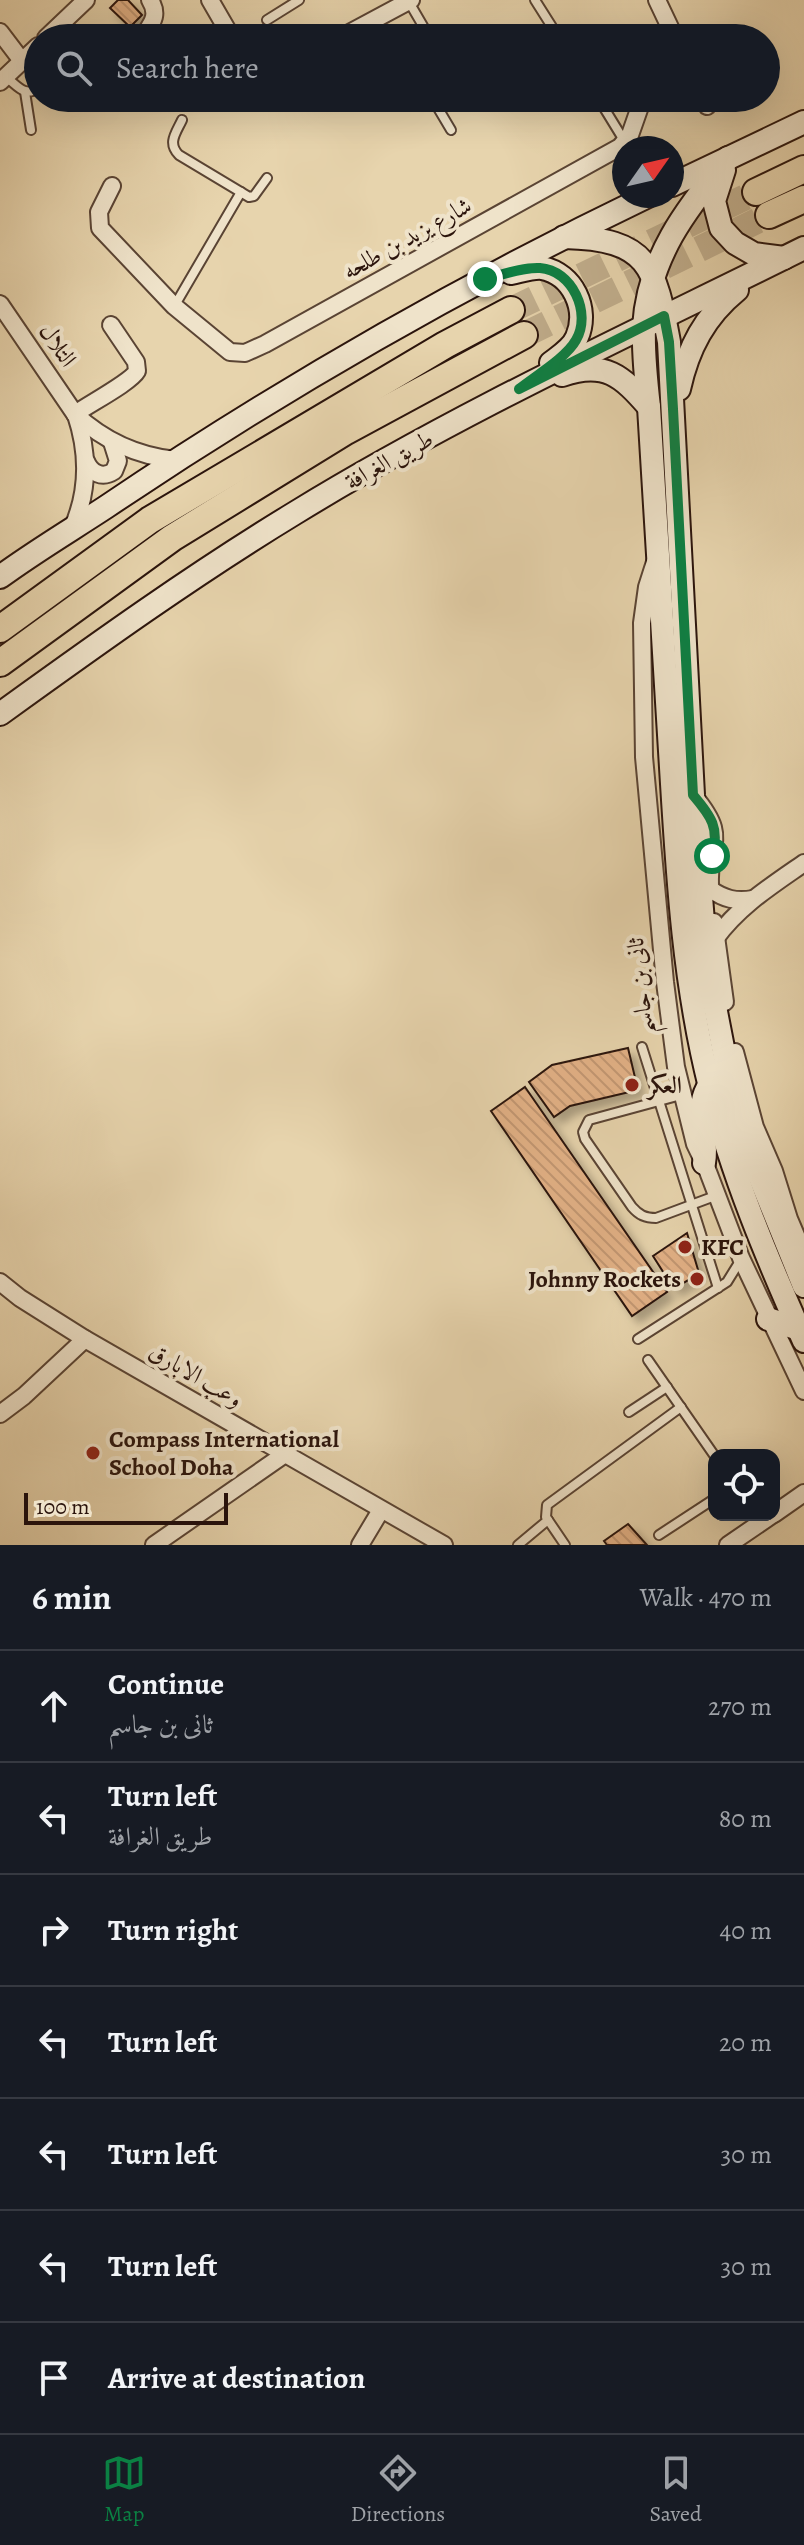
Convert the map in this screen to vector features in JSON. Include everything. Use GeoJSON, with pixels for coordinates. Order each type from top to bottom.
{"type":"FeatureCollection","features":[{"type":"Feature","properties":{"kind":"highway"},"geometry":{"type":"LineString","coordinates":[[804,169],[763,204],[804,199]]}},
{"type":"Feature","properties":{"kind":"highway"},"geometry":{"type":"LineString","coordinates":[[0,629],[150,520],[445,345],[511,310]]}},
{"type":"Feature","properties":{"kind":"highway","name":"طريق الغرافة"},"geometry":{"type":"LineString","coordinates":[[0,663],[172,538],[346,431],[524,335]]}},
{"type":"Feature","properties":{"kind":"main road"},"geometry":{"type":"LineString","coordinates":[[684,179],[804,122]]}},
{"type":"Feature","properties":{"kind":"main road"},"geometry":{"type":"LineString","coordinates":[[728,158],[714,201],[721,228],[735,243],[754,254],[794,253]]}},
{"type":"Feature","properties":{"kind":"main road"},"geometry":{"type":"LineString","coordinates":[[564,237],[594,237],[623,246],[636,254],[653,274],[681,218],[728,158]]}},
{"type":"Feature","properties":{"kind":"main road"},"geometry":{"type":"LineString","coordinates":[[0,577],[176,460],[294,387],[485,279],[623,208]]}},
{"type":"Feature","properties":{"kind":"main road","name":"طريق الغرافة"},"geometry":{"type":"LineString","coordinates":[[0,714],[158,600],[296,512],[519,389],[794,253]]}},
{"type":"Feature","properties":{"kind":"main road"},"geometry":{"type":"LineString","coordinates":[[485,279],[539,268],[553,271],[565,279],[578,299],[581,324],[577,339],[519,389]]}},
{"type":"Feature","properties":{"kind":"main road"},"geometry":{"type":"LineString","coordinates":[[673,409],[682,373],[701,329],[713,311],[757,273]]}},
{"type":"Feature","properties":{"kind":"main road","name":"ثانى بن جاسم"},"geometry":{"type":"LineString","coordinates":[[653,274],[654,320],[644,361],[678,887],[688,976],[709,1085],[736,1176],[801,1335]]}},
{"type":"Feature","properties":{"kind":"main road","name":"ثانى بن جاسم"},"geometry":{"type":"LineString","coordinates":[[654,320],[669,342],[693,795],[706,960],[730,1084],[748,1148],[804,1286]]}},
{"type":"Feature","properties":{"kind":"main road"},"geometry":{"type":"LineString","coordinates":[[519,389],[574,371],[603,369],[625,381],[649,407]]}},
{"type":"Feature","properties":{"kind":"main road"},"geometry":{"type":"LineString","coordinates":[[704,1163],[706,1135],[701,1107],[709,1085]]}},
{"type":"Feature","properties":{"kind":"main road"},"geometry":{"type":"LineString","coordinates":[[748,1148],[779,1185]]}},
{"type":"Feature","properties":{"kind":"main road"},"geometry":{"type":"LineString","coordinates":[[768,1319],[801,1335]]}},
{"type":"Feature","properties":{"kind":"street"},"geometry":{"type":"LineString","coordinates":[[61,24],[86,0]]}},
{"type":"Feature","properties":{"kind":"street"},"geometry":{"type":"LineString","coordinates":[[150,0],[155,17],[151,24]]}},
{"type":"Feature","properties":{"kind":"street"},"geometry":{"type":"LineString","coordinates":[[210,0],[224,24]]}},
{"type":"Feature","properties":{"kind":"street"},"geometry":{"type":"LineString","coordinates":[[371,24],[391,5],[410,0]]}},
{"type":"Feature","properties":{"kind":"street"},"geometry":{"type":"LineString","coordinates":[[657,0],[668,24]]}},
{"type":"Feature","properties":{"kind":"street"},"geometry":{"type":"LineString","coordinates":[[665,24],[666,20]]}},
{"type":"Feature","properties":{"kind":"street"},"geometry":{"type":"LineString","coordinates":[[0,32],[22,61],[3,79]]}},
{"type":"Feature","properties":{"kind":"street"},"geometry":{"type":"LineString","coordinates":[[629,136],[638,112]]}},
{"type":"Feature","properties":{"kind":"street","name":"شارع يزيد بن طلحه"},"geometry":{"type":"LineString","coordinates":[[112,186],[99,212],[100,228],[174,306],[230,352],[245,353],[612,150]]}},
{"type":"Feature","properties":{"kind":"street","name":"التلال"},"geometry":{"type":"LineString","coordinates":[[0,304],[75,414]]}},
{"type":"Feature","properties":{"kind":"street"},"geometry":{"type":"LineString","coordinates":[[75,414],[132,379],[137,371],[136,362],[111,325]]}},
{"type":"Feature","properties":{"kind":"street"},"geometry":{"type":"LineString","coordinates":[[75,414],[112,442],[149,456],[176,460]]}},
{"type":"Feature","properties":{"kind":"street"},"geometry":{"type":"LineString","coordinates":[[72,530],[82,503],[86,461],[75,414]]}},
{"type":"Feature","properties":{"kind":"street"},"geometry":{"type":"LineString","coordinates":[[86,461],[99,474],[114,471],[118,461],[112,442]]}},
{"type":"Feature","properties":{"kind":"street","name":"ثانى بن جاسم"},"geometry":{"type":"LineString","coordinates":[[658,552],[647,587],[642,623],[644,757],[669,1019],[681,1095],[715,1196],[768,1319],[804,1391]]}},
{"type":"Feature","properties":{"kind":"street"},"geometry":{"type":"LineString","coordinates":[[693,795],[711,818],[716,831],[710,889],[715,939],[738,1069],[755,1127],[804,1254]]}},
{"type":"Feature","properties":{"kind":"street"},"geometry":{"type":"LineString","coordinates":[[715,939],[732,917],[753,899],[804,863]]}},
{"type":"Feature","properties":{"kind":"street"},"geometry":{"type":"LineString","coordinates":[[710,889],[726,898],[753,899]]}},
{"type":"Feature","properties":{"kind":"street","name":"وعب الابارق"},"geometry":{"type":"LineString","coordinates":[[4,1286],[85,1339],[444,1545]]}},
{"type":"Feature","properties":{"kind":"street"},"geometry":{"type":"LineString","coordinates":[[0,1414],[85,1339]]}},
{"type":"Feature","properties":{"kind":"street"},"geometry":{"type":"LineString","coordinates":[[154,1545],[285,1454]]}},
{"type":"Feature","properties":{"kind":"street"},"geometry":{"type":"LineString","coordinates":[[780,1509],[804,1493]]}},
{"type":"Feature","properties":{"kind":"street"},"geometry":{"type":"LineString","coordinates":[[360,1545],[381,1510]]}},
{"type":"Feature","properties":{"kind":"street"},"geometry":{"type":"LineString","coordinates":[[728,1545],[763,1521]]}},
{"type":"Feature","properties":{"kind":"lane"},"geometry":{"type":"LineString","coordinates":[[267,20],[299,0]]}},
{"type":"Feature","properties":{"kind":"lane"},"geometry":{"type":"LineString","coordinates":[[410,0],[423,24]]}},
{"type":"Feature","properties":{"kind":"lane"},"geometry":{"type":"LineString","coordinates":[[535,0],[550,24]]}},
{"type":"Feature","properties":{"kind":"lane"},"geometry":{"type":"LineString","coordinates":[[3,79],[24,91]]}},
{"type":"Feature","properties":{"kind":"lane"},"geometry":{"type":"LineString","coordinates":[[28,112],[31,130]]}},
{"type":"Feature","properties":{"kind":"lane"},"geometry":{"type":"LineString","coordinates":[[440,112],[451,130]]}},
{"type":"Feature","properties":{"kind":"lane"},"geometry":{"type":"LineString","coordinates":[[606,112],[621,136]]}},
{"type":"Feature","properties":{"kind":"lane"},"geometry":{"type":"LineString","coordinates":[[182,120],[172,142],[172,148],[179,155],[249,197],[254,196],[267,178]]}},
{"type":"Feature","properties":{"kind":"lane"},"geometry":{"type":"LineString","coordinates":[[174,306],[241,192]]}},
{"type":"Feature","properties":{"kind":"lane"},"geometry":{"type":"LineString","coordinates":[[642,1047],[692,1205],[722,1285]]}},
{"type":"Feature","properties":{"kind":"lane"},"geometry":{"type":"LineString","coordinates":[[681,1095],[589,1120],[583,1132],[585,1139],[638,1214],[646,1218],[656,1218],[715,1196]]}},
{"type":"Feature","properties":{"kind":"lane"},"geometry":{"type":"LineString","coordinates":[[722,1285],[741,1258]]}},
{"type":"Feature","properties":{"kind":"lane"},"geometry":{"type":"LineString","coordinates":[[638,1339],[722,1285],[740,1279],[751,1280]]}},
{"type":"Feature","properties":{"kind":"lane"},"geometry":{"type":"LineString","coordinates":[[648,1360],[710,1449]]}},
{"type":"Feature","properties":{"kind":"lane"},"geometry":{"type":"LineString","coordinates":[[629,1412],[667,1387]]}},
{"type":"Feature","properties":{"kind":"lane"},"geometry":{"type":"LineString","coordinates":[[565,1545],[548,1520],[545,1513],[547,1505],[681,1407]]}},
{"type":"Feature","properties":{"kind":"lane"},"geometry":{"type":"LineString","coordinates":[[659,1535],[708,1503]]}},
{"type":"Feature","properties":{"kind":"lane"},"geometry":{"type":"LineString","coordinates":[[518,1545],[548,1520]]}},
{"type":"Feature","properties":{"kind":"building"},"geometry":{"type":"Polygon","coordinates":[[[118,0],[128,0],[142,15],[133,24],[127,24],[110,8],[118,0]]]}},
{"type":"Feature","properties":{"kind":"building"},"geometry":{"type":"Polygon","coordinates":[[[628,1048],[638,1090],[570,1106],[554,1117],[529,1082],[552,1065],[628,1048]]]}},
{"type":"Feature","properties":{"kind":"building"},"geometry":{"type":"Polygon","coordinates":[[[525,1087],[667,1292],[632,1316],[491,1111],[525,1087]]]}},
{"type":"Feature","properties":{"kind":"building"},"geometry":{"type":"Polygon","coordinates":[[[687,1233],[699,1273],[674,1289],[653,1256],[687,1233]]]}},
{"type":"Feature","properties":{"kind":"building"},"geometry":{"type":"Polygon","coordinates":[[[628,1524],[647,1545],[607,1545],[604,1541],[628,1524]]]}},
{"type":"Feature","properties":{"kind":"tunnel"},"geometry":{"type":"LineString","coordinates":[[511,310],[756,192]]}},
{"type":"Feature","properties":{"kind":"tunnel"},"geometry":{"type":"LineString","coordinates":[[524,335],[769,215]]}},
{"type":"Feature","properties":{"kind":"place","name":"العكر"},"geometry":{"type":"Point","coordinates":[632,1085]}},
{"type":"Feature","properties":{"kind":"place","name":"KFC"},"geometry":{"type":"Point","coordinates":[685,1247]}},
{"type":"Feature","properties":{"kind":"place","name":"Johnny Rockets"},"geometry":{"type":"Point","coordinates":[697,1279]}},
{"type":"Feature","properties":{"kind":"place","name":"Compass International School Doha"},"geometry":{"type":"Point","coordinates":[93,1453]}},
{"type":"Feature","properties":{"kind":"route"},"geometry":{"type":"LineString","coordinates":[[485,279],[539,268],[553,271],[565,279],[578,299],[581,324],[577,339],[519,389],[664,316],[669,342],[693,795],[704,807],[716,831],[712,856]]}}]}
